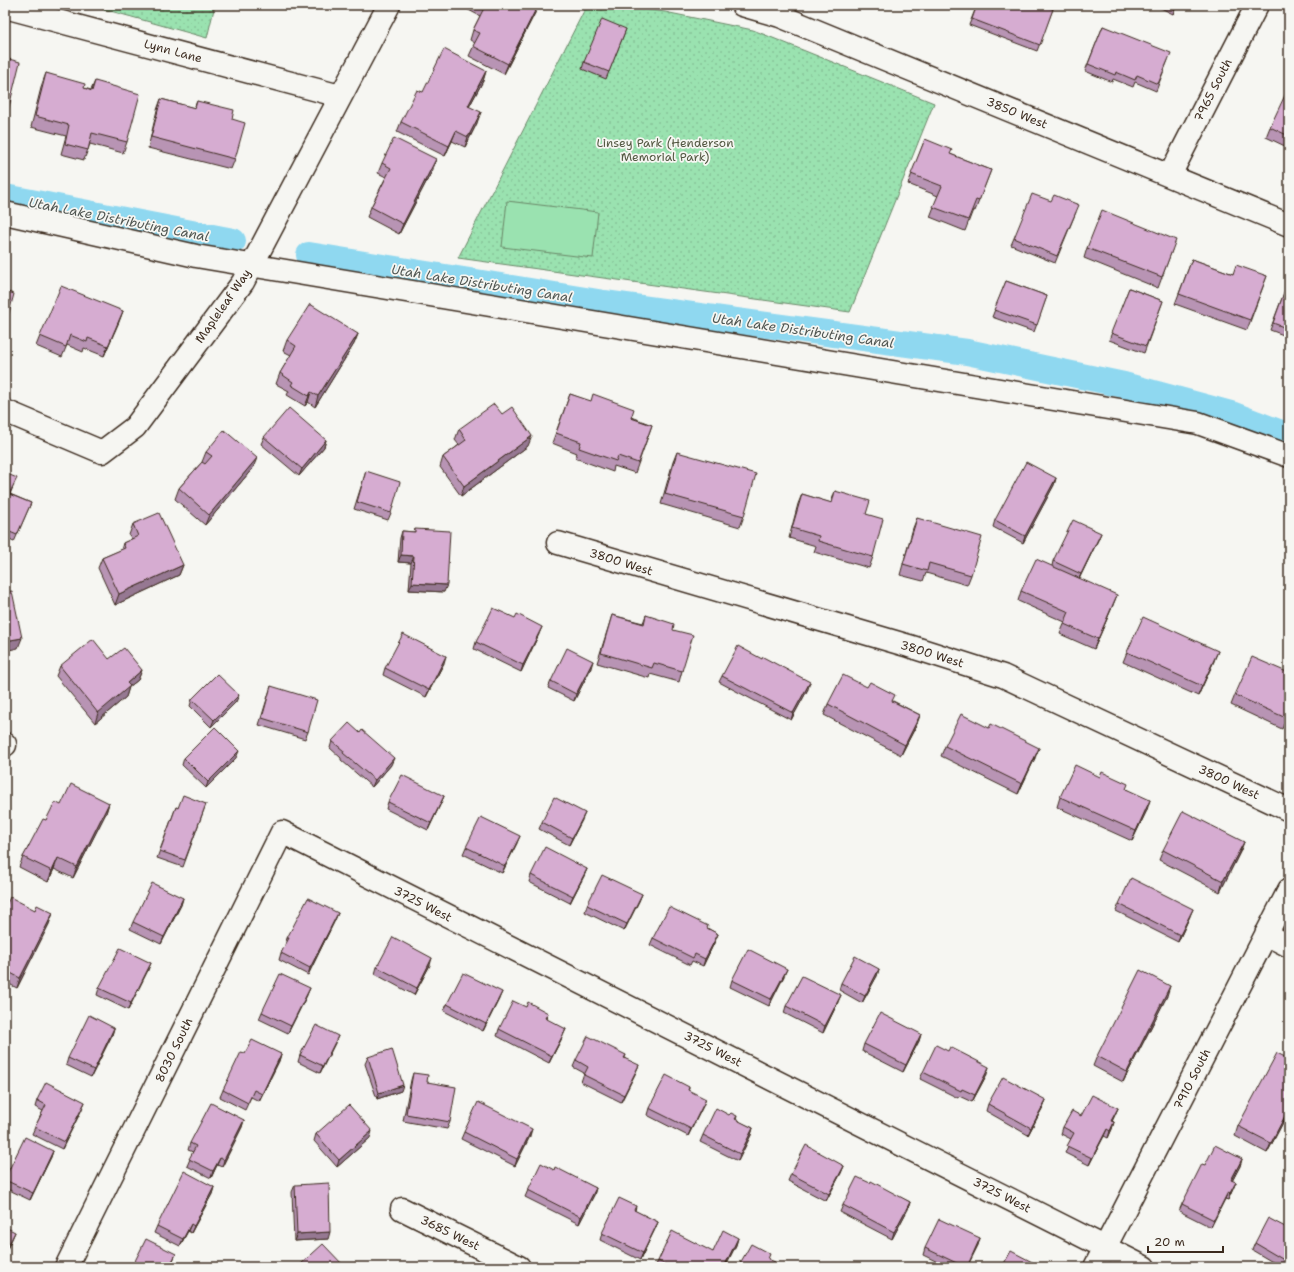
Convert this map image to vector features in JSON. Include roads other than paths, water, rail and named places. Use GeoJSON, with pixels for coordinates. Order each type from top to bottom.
{"type":"FeatureCollection","features":[{"type":"Feature","properties":{"kind":"street","name":"Mapleleaf Way"},"geometry":{"type":"LineString","coordinates":[[5,411],[102,452],[135,427],[243,282],[388,5]]}},
{"type":"Feature","properties":{"kind":"street","name":"3850 West"},"geometry":{"type":"LineString","coordinates":[[742,5],[782,10],[1289,225]]}},
{"type":"Feature","properties":{"kind":"street","name":"7965 South"},"geometry":{"type":"LineString","coordinates":[[1170,175],[1257,5]]}},
{"type":"Feature","properties":{"kind":"street","name":"Lynn Lane"},"geometry":{"type":"LineString","coordinates":[[5,7],[340,96]]}},
{"type":"Feature","properties":{"kind":"street"},"geometry":{"type":"LineString","coordinates":[[5,213],[196,256],[1198,423],[1289,456]]}},
{"type":"Feature","properties":{"kind":"street","name":"3800 West"},"geometry":{"type":"LineString","coordinates":[[558,543],[909,646],[1003,676],[1289,810]]}},
{"type":"Feature","properties":{"kind":"street","name":"3725 West"},"geometry":{"type":"LineString","coordinates":[[282,832],[1144,1267]]}},
{"type":"Feature","properties":{"kind":"street","name":"8030 South"},"geometry":{"type":"LineString","coordinates":[[66,1267],[282,832]]}},
{"type":"Feature","properties":{"kind":"street","name":"7910 South"},"geometry":{"type":"LineString","coordinates":[[1095,1267],[1289,890]]}},
{"type":"Feature","properties":{"kind":"street"},"geometry":{"type":"LineString","coordinates":[[1266,934],[1289,946]]}},
{"type":"Feature","properties":{"kind":"street","name":"3685 West"},"geometry":{"type":"LineString","coordinates":[[402,1209],[519,1267]]}},
{"type":"Feature","properties":{"kind":"waterway","name":"Utah Lake Distributing Canal"},"geometry":{"type":"LineString","coordinates":[[5,197],[233,241]]}},
{"type":"Feature","properties":{"kind":"waterway","name":"Utah Lake Distributing Canal"},"geometry":{"type":"LineString","coordinates":[[309,255],[604,303],[967,352],[1124,385],[1231,414],[1289,436]]}},
{"type":"Feature","properties":{"kind":"park label","name":"Linsey Park (Henderson Memorial Park)"},"geometry":{"type":"Point","coordinates":[665,150]}}]}
